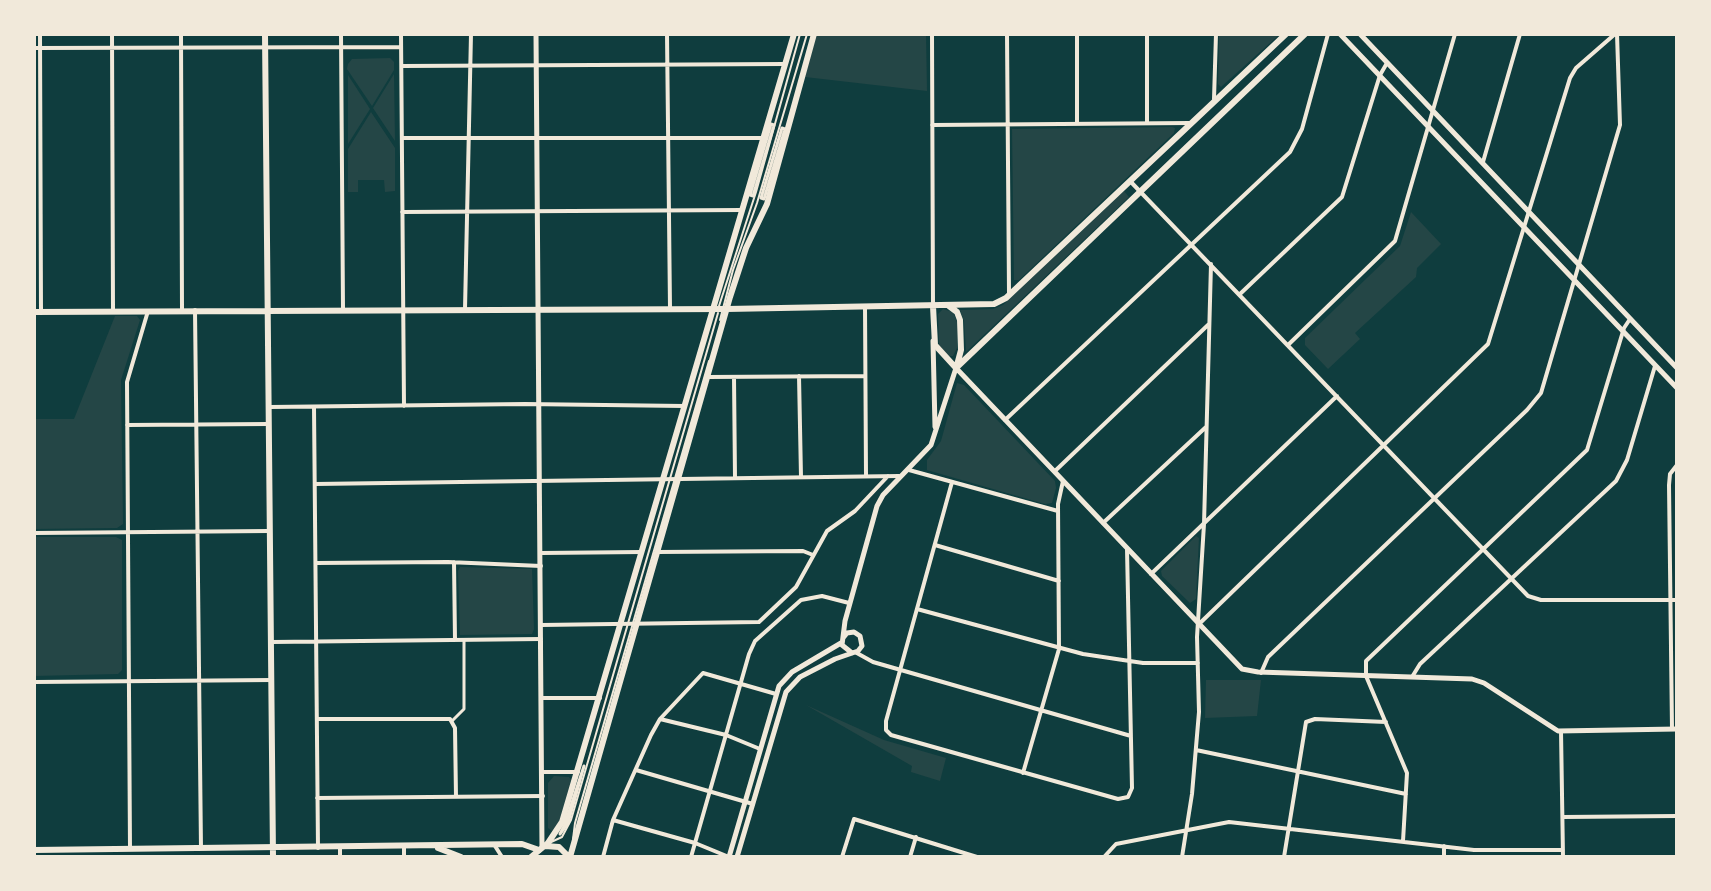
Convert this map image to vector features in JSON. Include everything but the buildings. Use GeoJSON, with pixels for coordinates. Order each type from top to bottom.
{"type":"FeatureCollection","features":[{"type":"Feature","properties":{"kind":"main road"},"geometry":{"type":"LineString","coordinates":[[265,34],[273,857]]}},
{"type":"Feature","properties":{"kind":"main road"},"geometry":{"type":"LineString","coordinates":[[570,857],[630,625],[643,552],[708,377],[742,210],[794,34]]}},
{"type":"Feature","properties":{"kind":"main road"},"geometry":{"type":"LineString","coordinates":[[531,857],[562,822],[600,698],[657,552],[686,406],[721,308],[767,204],[814,34]]}},
{"type":"Feature","properties":{"kind":"main road"},"geometry":{"type":"LineString","coordinates":[[37,312],[994,304],[1009,295],[1286,34]]}},
{"type":"Feature","properties":{"kind":"main road"},"geometry":{"type":"LineString","coordinates":[[956,368],[1305,34]]}},
{"type":"Feature","properties":{"kind":"main road"},"geometry":{"type":"LineString","coordinates":[[933,306],[933,340],[937,349],[956,368]]}},
{"type":"Feature","properties":{"kind":"main road"},"geometry":{"type":"LineString","coordinates":[[949,306],[957,312],[960,320],[961,350],[956,368]]}},
{"type":"Feature","properties":{"kind":"main road"},"geometry":{"type":"LineString","coordinates":[[34,850],[86,853],[130,849],[150,853],[201,849],[525,844],[559,847],[570,857]]}},
{"type":"Feature","properties":{"kind":"main road"},"geometry":{"type":"LineString","coordinates":[[427,847],[445,849],[461,857]]}},
{"type":"Feature","properties":{"kind":"street"},"geometry":{"type":"LineString","coordinates":[[37,312],[41,221],[37,48],[40,34]]}},
{"type":"Feature","properties":{"kind":"street"},"geometry":{"type":"LineString","coordinates":[[112,34],[113,311]]}},
{"type":"Feature","properties":{"kind":"street"},"geometry":{"type":"LineString","coordinates":[[181,34],[182,310]]}},
{"type":"Feature","properties":{"kind":"street"},"geometry":{"type":"LineString","coordinates":[[341,34],[343,309]]}},
{"type":"Feature","properties":{"kind":"street"},"geometry":{"type":"LineString","coordinates":[[401,34],[404,406]]}},
{"type":"Feature","properties":{"kind":"street"},"geometry":{"type":"LineString","coordinates":[[465,309],[471,34]]}},
{"type":"Feature","properties":{"kind":"street"},"geometry":{"type":"LineString","coordinates":[[536,34],[543,847]]}},
{"type":"Feature","properties":{"kind":"street"},"geometry":{"type":"LineString","coordinates":[[667,34],[670,308]]}},
{"type":"Feature","properties":{"kind":"street"},"geometry":{"type":"LineString","coordinates":[[932,34],[933,306]]}},
{"type":"Feature","properties":{"kind":"street"},"geometry":{"type":"LineString","coordinates":[[1007,34],[1009,295]]}},
{"type":"Feature","properties":{"kind":"street"},"geometry":{"type":"LineString","coordinates":[[1077,34],[1077,124]]}},
{"type":"Feature","properties":{"kind":"street"},"geometry":{"type":"LineString","coordinates":[[1147,34],[1147,123]]}},
{"type":"Feature","properties":{"kind":"street"},"geometry":{"type":"LineString","coordinates":[[1214,102],[1216,34]]}},
{"type":"Feature","properties":{"kind":"street"},"geometry":{"type":"LineString","coordinates":[[1005,420],[1295,145],[1328,34]]}},
{"type":"Feature","properties":{"kind":"street"},"geometry":{"type":"LineString","coordinates":[[1340,34],[1677,388]]}},
{"type":"Feature","properties":{"kind":"street"},"geometry":{"type":"LineString","coordinates":[[1360,34],[1677,368]]}},
{"type":"Feature","properties":{"kind":"street"},"geometry":{"type":"LineString","coordinates":[[1288,345],[1393,246],[1455,34]]}},
{"type":"Feature","properties":{"kind":"street"},"geometry":{"type":"LineString","coordinates":[[1483,163],[1520,34]]}},
{"type":"Feature","properties":{"kind":"street"},"geometry":{"type":"LineString","coordinates":[[1198,625],[1488,344],[1571,75],[1616,34]]}},
{"type":"Feature","properties":{"kind":"street"},"geometry":{"type":"LineString","coordinates":[[1261,673],[1268,657],[1536,400],[1546,378],[1620,125],[1616,34]]}},
{"type":"Feature","properties":{"kind":"street"},"geometry":{"type":"LineString","coordinates":[[37,48],[401,47]]}},
{"type":"Feature","properties":{"kind":"street"},"geometry":{"type":"LineString","coordinates":[[1240,294],[1342,197],[1380,75],[1387,63]]}},
{"type":"Feature","properties":{"kind":"street"},"geometry":{"type":"LineString","coordinates":[[402,66],[785,64]]}},
{"type":"Feature","properties":{"kind":"street"},"geometry":{"type":"LineString","coordinates":[[932,125],[1192,123]]}},
{"type":"Feature","properties":{"kind":"street"},"geometry":{"type":"LineString","coordinates":[[771,124],[774,125],[753,196],[750,195],[761,155],[771,124]]}},
{"type":"Feature","properties":{"kind":"street"},"geometry":{"type":"LineString","coordinates":[[782,128],[785,129],[764,199],[761,198],[776,146],[782,128]]}},
{"type":"Feature","properties":{"kind":"street"},"geometry":{"type":"LineString","coordinates":[[34,133],[41,133]]}},
{"type":"Feature","properties":{"kind":"street"},"geometry":{"type":"LineString","coordinates":[[402,138],[764,138]]}},
{"type":"Feature","properties":{"kind":"street"},"geometry":{"type":"LineString","coordinates":[[1130,181],[1528,596],[1536,600],[1674,600]]}},
{"type":"Feature","properties":{"kind":"street"},"geometry":{"type":"LineString","coordinates":[[402,212],[742,210]]}},
{"type":"Feature","properties":{"kind":"street"},"geometry":{"type":"LineString","coordinates":[[34,220],[41,221]]}},
{"type":"Feature","properties":{"kind":"street"},"geometry":{"type":"LineString","coordinates":[[1182,857],[1196,750],[1211,264]]}},
{"type":"Feature","properties":{"kind":"street"},"geometry":{"type":"LineString","coordinates":[[865,306],[866,476]]}},
{"type":"Feature","properties":{"kind":"street"},"geometry":{"type":"LineString","coordinates":[[195,310],[201,849]]}},
{"type":"Feature","properties":{"kind":"street"},"geometry":{"type":"LineString","coordinates":[[130,849],[128,372],[148,311]]}},
{"type":"Feature","properties":{"kind":"street"},"geometry":{"type":"LineString","coordinates":[[1403,841],[1406,768],[1366,676],[1364,664],[1590,446],[1623,332],[1630,319]]}},
{"type":"Feature","properties":{"kind":"street"},"geometry":{"type":"LineString","coordinates":[[1054,472],[1209,324]]}},
{"type":"Feature","properties":{"kind":"street"},"geometry":{"type":"LineString","coordinates":[[933,340],[935,433]]}},
{"type":"Feature","properties":{"kind":"street"},"geometry":{"type":"LineString","coordinates":[[1412,677],[1420,664],[1620,475],[1655,365]]}},
{"type":"Feature","properties":{"kind":"street"},"geometry":{"type":"LineString","coordinates":[[1131,736],[863,658],[844,648],[842,640],[849,603],[877,506],[883,495],[927,450],[956,368],[1238,666],[1261,673],[1480,681],[1561,731],[1675,729],[1670,479],[1677,465]]}},
{"type":"Feature","properties":{"kind":"street"},"geometry":{"type":"LineString","coordinates":[[799,376],[801,477]]}},
{"type":"Feature","properties":{"kind":"street"},"geometry":{"type":"LineString","coordinates":[[708,377],[865,376]]}},
{"type":"Feature","properties":{"kind":"street"},"geometry":{"type":"LineString","coordinates":[[734,377],[735,478]]}},
{"type":"Feature","properties":{"kind":"street"},"geometry":{"type":"LineString","coordinates":[[1151,574],[1337,396]]}},
{"type":"Feature","properties":{"kind":"street"},"geometry":{"type":"LineString","coordinates":[[270,407],[686,406]]}},
{"type":"Feature","properties":{"kind":"street"},"geometry":{"type":"LineString","coordinates":[[314,407],[318,848]]}},
{"type":"Feature","properties":{"kind":"street"},"geometry":{"type":"LineString","coordinates":[[127,425],[270,424]]}},
{"type":"Feature","properties":{"kind":"street"},"geometry":{"type":"LineString","coordinates":[[1102,523],[1206,427]]}},
{"type":"Feature","properties":{"kind":"street"},"geometry":{"type":"LineString","coordinates":[[909,470],[1058,511]]}},
{"type":"Feature","properties":{"kind":"street"},"geometry":{"type":"LineString","coordinates":[[541,625],[759,622],[796,587],[827,531],[855,511],[888,476]]}},
{"type":"Feature","properties":{"kind":"street"},"geometry":{"type":"LineString","coordinates":[[315,484],[902,477]]}},
{"type":"Feature","properties":{"kind":"street"},"geometry":{"type":"LineString","coordinates":[[1023,773],[1059,649],[1058,511],[1063,481]]}},
{"type":"Feature","properties":{"kind":"street"},"geometry":{"type":"LineString","coordinates":[[952,482],[886,730],[895,736],[1118,799],[1128,797],[1132,791],[1127,549]]}},
{"type":"Feature","properties":{"kind":"street"},"geometry":{"type":"LineString","coordinates":[[34,533],[271,531]]}},
{"type":"Feature","properties":{"kind":"street"},"geometry":{"type":"LineString","coordinates":[[935,545],[1059,581]]}},
{"type":"Feature","properties":{"kind":"street"},"geometry":{"type":"LineString","coordinates":[[657,552],[803,551],[813,555]]}},
{"type":"Feature","properties":{"kind":"street"},"geometry":{"type":"LineString","coordinates":[[541,553],[643,552]]}},
{"type":"Feature","properties":{"kind":"street"},"geometry":{"type":"LineString","coordinates":[[316,563],[454,562],[541,566]]}},
{"type":"Feature","properties":{"kind":"street"},"geometry":{"type":"LineString","coordinates":[[454,562],[455,640]]}},
{"type":"Feature","properties":{"kind":"street"},"geometry":{"type":"LineString","coordinates":[[691,857],[755,641],[795,603],[818,596],[849,603]]}},
{"type":"Feature","properties":{"kind":"street"},"geometry":{"type":"LineString","coordinates":[[917,609],[1059,649],[1129,662],[1198,663]]}},
{"type":"Feature","properties":{"kind":"street"},"geometry":{"type":"LineString","coordinates":[[613,820],[695,843],[729,857],[776,694],[787,675],[851,632],[860,636],[862,646],[800,677],[790,686],[784,697],[737,857]]}},
{"type":"Feature","properties":{"kind":"street"},"geometry":{"type":"LineString","coordinates":[[272,642],[541,639]]}},
{"type":"Feature","properties":{"kind":"street"},"geometry":{"type":"LineString","coordinates":[[452,721],[464,709],[464,640]]}},
{"type":"Feature","properties":{"kind":"street"},"geometry":{"type":"LineString","coordinates":[[630,641],[618,687],[607,718],[628,642],[630,641]]}},
{"type":"Feature","properties":{"kind":"street"},"geometry":{"type":"LineString","coordinates":[[603,857],[613,820],[660,719],[703,673],[784,697]]}},
{"type":"Feature","properties":{"kind":"street"},"geometry":{"type":"LineString","coordinates":[[34,682],[272,680]]}},
{"type":"Feature","properties":{"kind":"street"},"geometry":{"type":"LineString","coordinates":[[542,698],[600,698]]}},
{"type":"Feature","properties":{"kind":"street"},"geometry":{"type":"LineString","coordinates":[[317,719],[445,718],[452,721],[455,728],[456,797]]}},
{"type":"Feature","properties":{"kind":"street"},"geometry":{"type":"LineString","coordinates":[[660,719],[726,735],[760,749]]}},
{"type":"Feature","properties":{"kind":"street"},"geometry":{"type":"LineString","coordinates":[[1284,857],[1306,722],[1315,719],[1386,722]]}},
{"type":"Feature","properties":{"kind":"street"},"geometry":{"type":"LineString","coordinates":[[1561,731],[1563,857]]}},
{"type":"Feature","properties":{"kind":"street"},"geometry":{"type":"LineString","coordinates":[[1196,750],[1406,794]]}},
{"type":"Feature","properties":{"kind":"street"},"geometry":{"type":"LineString","coordinates":[[584,766],[568,823],[560,834],[565,824],[584,766]]}},
{"type":"Feature","properties":{"kind":"street"},"geometry":{"type":"LineString","coordinates":[[635,770],[753,804]]}},
{"type":"Feature","properties":{"kind":"street"},"geometry":{"type":"LineString","coordinates":[[543,772],[578,772]]}},
{"type":"Feature","properties":{"kind":"street"},"geometry":{"type":"LineString","coordinates":[[317,798],[543,796]]}},
{"type":"Feature","properties":{"kind":"street"},"geometry":{"type":"LineString","coordinates":[[1563,817],[1677,816]]}},
{"type":"Feature","properties":{"kind":"street"},"geometry":{"type":"LineString","coordinates":[[842,857],[854,819],[977,857]]}},
{"type":"Feature","properties":{"kind":"street"},"geometry":{"type":"LineString","coordinates":[[1104,857],[1113,845],[1229,822],[1485,850],[1563,850]]}},
{"type":"Feature","properties":{"kind":"street"},"geometry":{"type":"LineString","coordinates":[[910,857],[916,837]]}},
{"type":"Feature","properties":{"kind":"street"},"geometry":{"type":"LineString","coordinates":[[492,844],[502,857]]}},
{"type":"Feature","properties":{"kind":"street"},"geometry":{"type":"LineString","coordinates":[[1444,846],[1444,857]]}},
{"type":"Feature","properties":{"kind":"street"},"geometry":{"type":"LineString","coordinates":[[404,847],[404,857]]}},
{"type":"Feature","properties":{"kind":"street"},"geometry":{"type":"LineString","coordinates":[[340,848],[340,857]]}},
{"type":"Feature","properties":{"kind":"lane"},"geometry":{"type":"LineString","coordinates":[[543,847],[562,837],[569,825],[761,177],[800,34]]}},
{"type":"Feature","properties":{"kind":"lane"},"geometry":{"type":"LineString","coordinates":[[721,308],[757,203],[807,34]]}},
{"type":"Feature","properties":{"kind":"shaded area"},"geometry":{"type":"Polygon","coordinates":[[[817,34],[926,34],[927,91],[805,77],[817,34]]]}},
{"type":"Feature","properties":{"kind":"shaded area"},"geometry":{"type":"Polygon","coordinates":[[[1219,34],[1280,34],[1221,87],[1218,84],[1219,34]]]}},
{"type":"Feature","properties":{"kind":"shaded area"},"geometry":{"type":"Polygon","coordinates":[[[390,58],[394,62],[394,70],[372,106],[347,69],[348,64],[352,59],[390,58]]]}},
{"type":"Feature","properties":{"kind":"shaded area"},"geometry":{"type":"Polygon","coordinates":[[[394,74],[395,141],[373,108],[394,74]]]}},
{"type":"Feature","properties":{"kind":"shaded area"},"geometry":{"type":"Polygon","coordinates":[[[348,75],[370,109],[348,144],[348,75]]]}},
{"type":"Feature","properties":{"kind":"shaded area"},"geometry":{"type":"Polygon","coordinates":[[[371,112],[395,148],[395,191],[385,192],[384,180],[358,180],[358,192],[348,192],[348,149],[371,112]]]}},
{"type":"Feature","properties":{"kind":"shaded area"},"geometry":{"type":"Polygon","coordinates":[[[1175,128],[1174,133],[1019,280],[1014,280],[1012,129],[1175,128]]]}},
{"type":"Feature","properties":{"kind":"shaded area"},"geometry":{"type":"Polygon","coordinates":[[[1124,191],[1129,197],[966,352],[964,321],[960,310],[993,309],[1003,305],[1124,191]]]}},
{"type":"Feature","properties":{"kind":"shaded area"},"geometry":{"type":"Polygon","coordinates":[[[1411,212],[1441,244],[1417,268],[1416,277],[1355,333],[1360,339],[1328,369],[1305,345],[1305,338],[1400,246],[1411,212]]]}},
{"type":"Feature","properties":{"kind":"shaded area"},"geometry":{"type":"Polygon","coordinates":[[[943,309],[953,312],[957,322],[957,348],[953,356],[939,346],[938,314],[943,309]]]}},
{"type":"Feature","properties":{"kind":"shaded area"},"geometry":{"type":"Polygon","coordinates":[[[115,316],[137,316],[140,320],[121,380],[123,524],[117,528],[34,529],[34,419],[74,419],[115,316]]]}},
{"type":"Feature","properties":{"kind":"shaded area"},"geometry":{"type":"Polygon","coordinates":[[[957,383],[964,385],[1055,481],[1052,503],[1045,504],[927,470],[927,460],[941,441],[957,383]]]}},
{"type":"Feature","properties":{"kind":"shaded area"},"geometry":{"type":"Polygon","coordinates":[[[1196,536],[1199,538],[1196,599],[1190,603],[1162,576],[1161,571],[1196,536]]]}},
{"type":"Feature","properties":{"kind":"shaded area"},"geometry":{"type":"Polygon","coordinates":[[[34,537],[116,537],[122,540],[122,670],[118,674],[34,676],[34,537]]]}},
{"type":"Feature","properties":{"kind":"shaded area"},"geometry":{"type":"Polygon","coordinates":[[[460,567],[532,569],[532,634],[460,635],[460,567]]]}},
{"type":"Feature","properties":{"kind":"shaded area"},"geometry":{"type":"Polygon","coordinates":[[[1206,680],[1261,680],[1257,716],[1205,718],[1206,680]]]}},
{"type":"Feature","properties":{"kind":"shaded area"},"geometry":{"type":"Polygon","coordinates":[[[806,705],[884,740],[946,758],[940,781],[911,772],[912,766],[806,705]]]}},
{"type":"Feature","properties":{"kind":"shaded area"},"geometry":{"type":"Polygon","coordinates":[[[554,776],[569,777],[571,780],[558,826],[552,831],[548,828],[548,783],[554,776]]]}}]}
